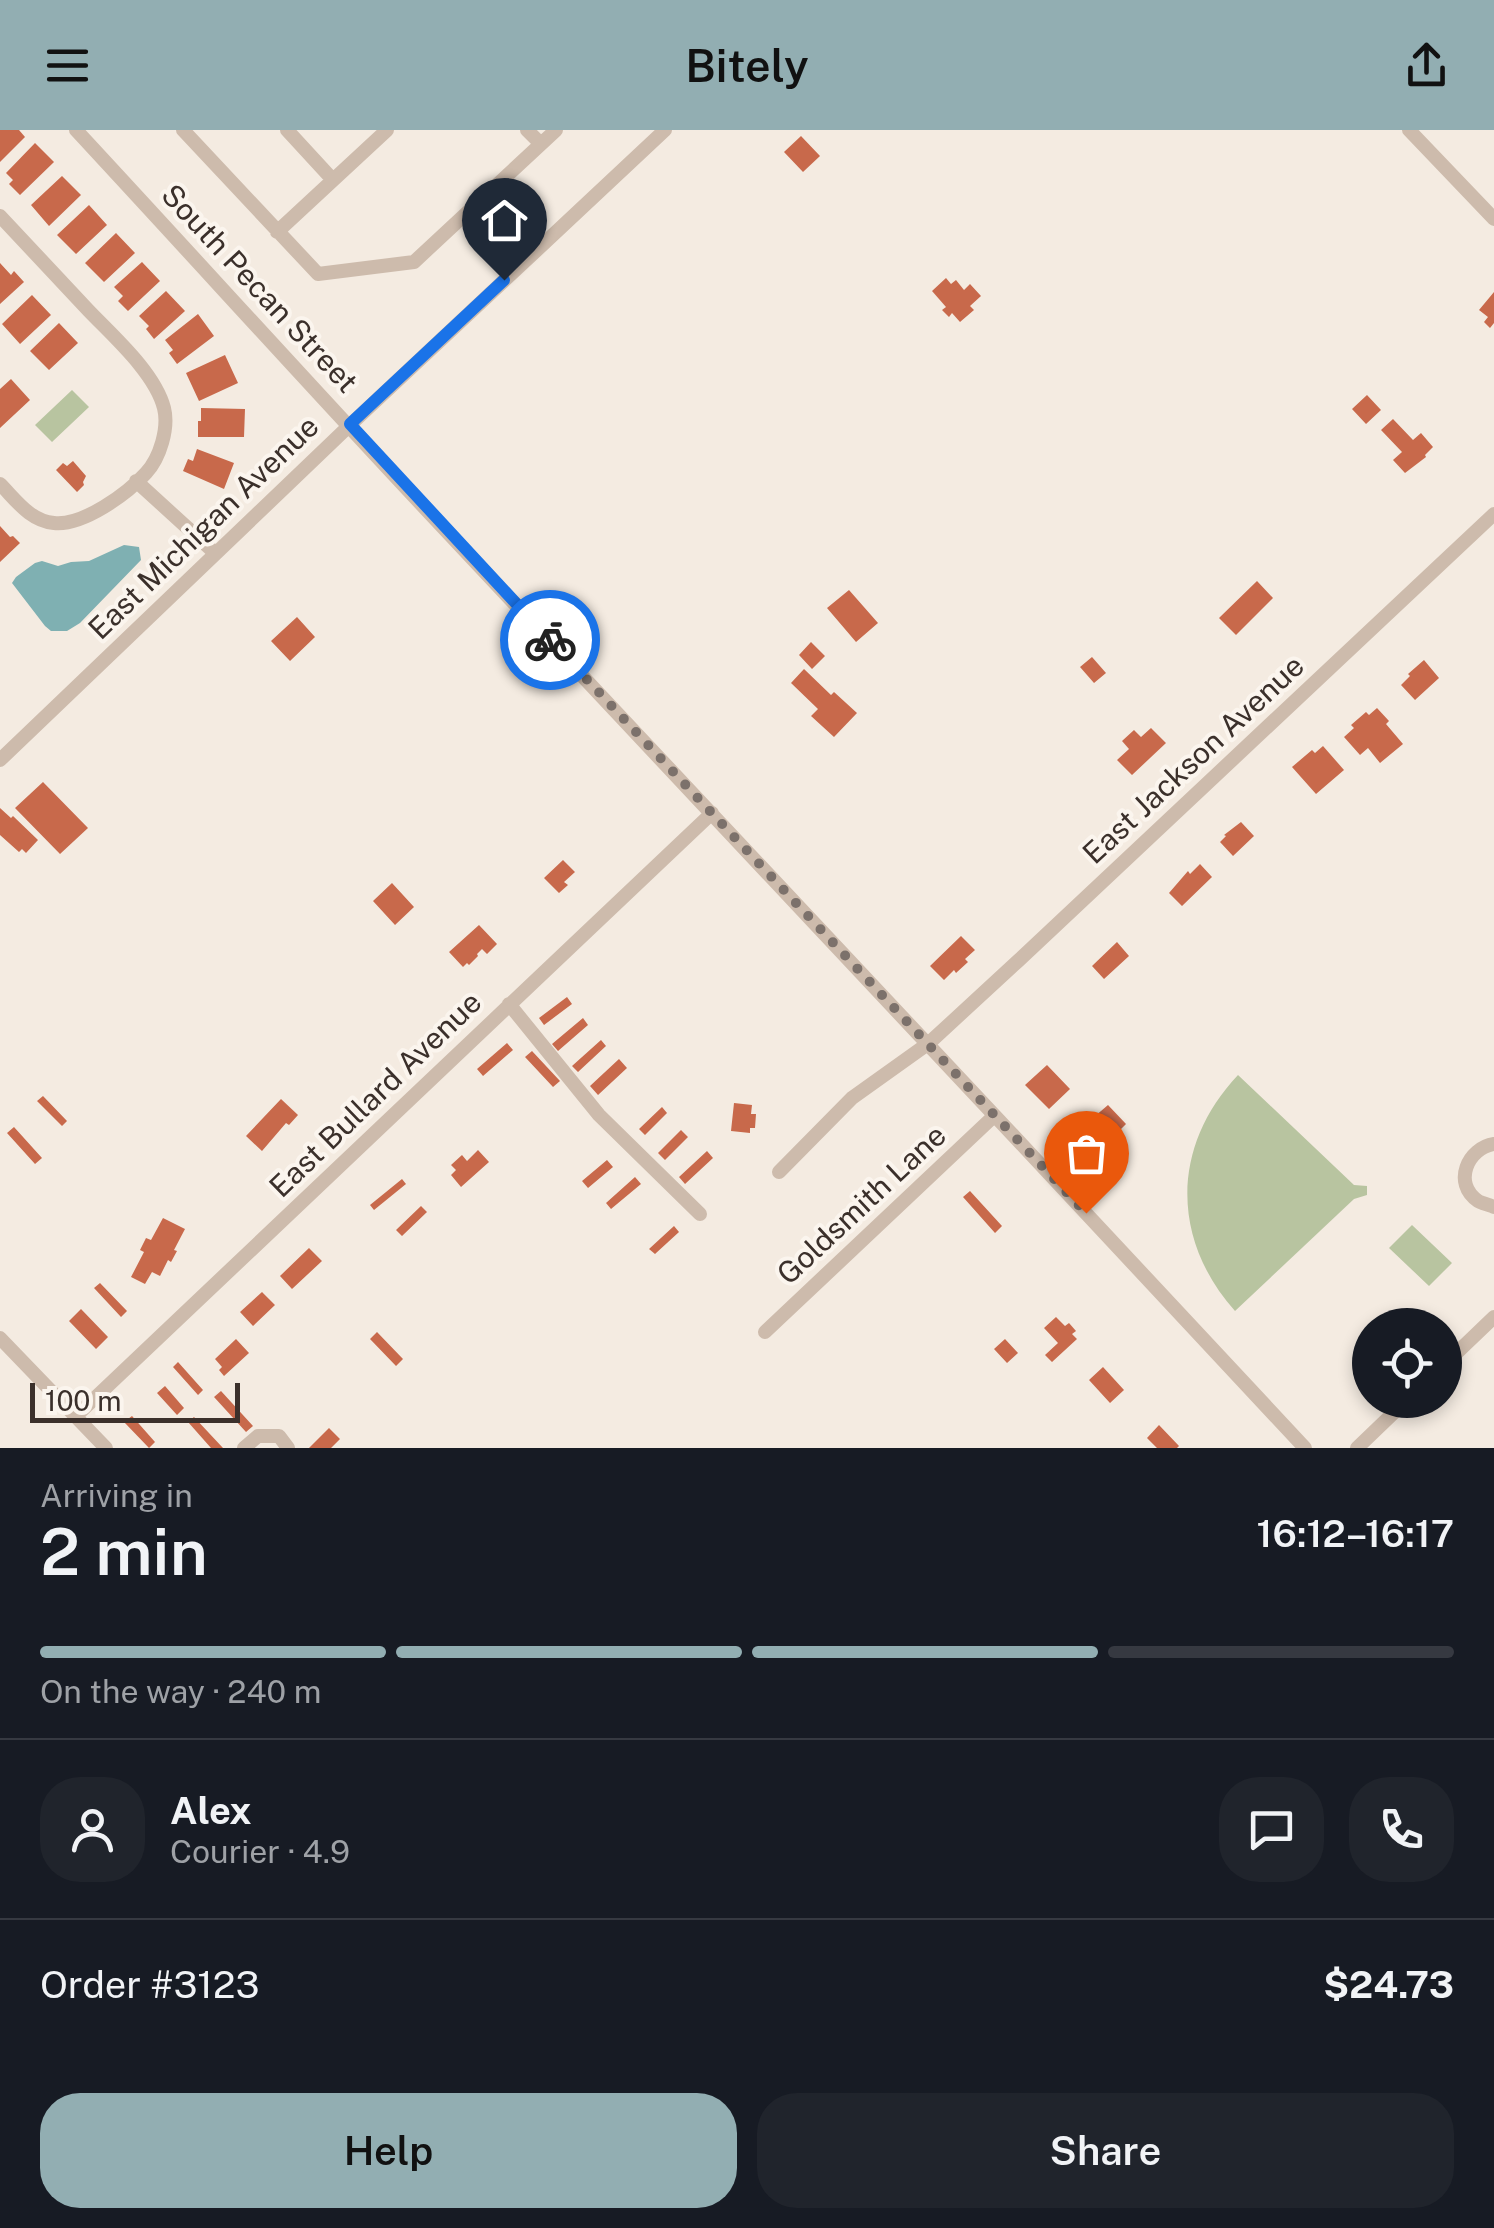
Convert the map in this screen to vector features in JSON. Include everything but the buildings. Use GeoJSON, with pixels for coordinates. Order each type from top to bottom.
{"type":"FeatureCollection","features":[{"type":"Feature","properties":{"kind":"street","name":"South Pecan Street"},"geometry":{"type":"LineString","coordinates":[[76,130],[1305,1448]]}},
{"type":"Feature","properties":{"kind":"street"},"geometry":{"type":"LineString","coordinates":[[183,130],[318,274],[414,262],[556,130]]}},
{"type":"Feature","properties":{"kind":"street"},"geometry":{"type":"LineString","coordinates":[[287,130],[333,180]]}},
{"type":"Feature","properties":{"kind":"street"},"geometry":{"type":"LineString","coordinates":[[277,232],[387,130]]}},
{"type":"Feature","properties":{"kind":"street"},"geometry":{"type":"LineString","coordinates":[[526,130],[541,144]]}},
{"type":"Feature","properties":{"kind":"street"},"geometry":{"type":"LineString","coordinates":[[1409,130],[1494,219]]}},
{"type":"Feature","properties":{"kind":"street","name":"East Michigan Avenue"},"geometry":{"type":"LineString","coordinates":[[0,760],[659,132]]}},
{"type":"Feature","properties":{"kind":"street"},"geometry":{"type":"LineString","coordinates":[[0,216],[132,356],[154,386],[164,410],[164,437],[149,470],[118,497],[83,518],[54,523],[30,516],[0,484]]}},
{"type":"Feature","properties":{"kind":"street"},"geometry":{"type":"LineString","coordinates":[[136,481],[216,553]]}},
{"type":"Feature","properties":{"kind":"street","name":"East Jackson Avenue"},"geometry":{"type":"LineString","coordinates":[[779,1172],[852,1098],[928,1043],[1494,514]]}},
{"type":"Feature","properties":{"kind":"street","name":"East Bullard Avenue"},"geometry":{"type":"LineString","coordinates":[[76,1416],[712,812]]}},
{"type":"Feature","properties":{"kind":"street"},"geometry":{"type":"LineString","coordinates":[[508,1004],[599,1116],[700,1214]]}},
{"type":"Feature","properties":{"kind":"street","name":"Goldsmith Lane"},"geometry":{"type":"LineString","coordinates":[[765,1332],[994,1116]]}},
{"type":"Feature","properties":{"kind":"street"},"geometry":{"type":"LineString","coordinates":[[1494,1144],[1473,1154],[1465,1170],[1467,1188],[1478,1202],[1494,1207]]}},
{"type":"Feature","properties":{"kind":"street"},"geometry":{"type":"LineString","coordinates":[[1462,1348],[1494,1317]]}},
{"type":"Feature","properties":{"kind":"street"},"geometry":{"type":"LineString","coordinates":[[0,1338],[106,1448]]}},
{"type":"Feature","properties":{"kind":"street"},"geometry":{"type":"LineString","coordinates":[[1358,1448],[1389,1418]]}},
{"type":"Feature","properties":{"kind":"street"},"geometry":{"type":"LineString","coordinates":[[244,1448],[258,1436],[279,1436],[288,1448]]}},
{"type":"Feature","properties":{"kind":"green space"},"geometry":{"type":"Polygon","coordinates":[[[72,390],[89,407],[52,442],[35,425],[72,390]]]}},
{"type":"Feature","properties":{"kind":"green space"},"geometry":{"type":"Polygon","coordinates":[[[1238,1075],[1354,1185],[1367,1186],[1367,1195],[1354,1199],[1235,1311],[1214,1283],[1199,1253],[1190,1223],[1187,1192],[1191,1161],[1201,1131],[1216,1102],[1238,1075]]]}},
{"type":"Feature","properties":{"kind":"green space"},"geometry":{"type":"Polygon","coordinates":[[[1412,1225],[1452,1263],[1429,1286],[1389,1248],[1412,1225]]]}},
{"type":"Feature","properties":{"kind":"water"},"geometry":{"type":"Polygon","coordinates":[[[124,545],[139,547],[141,560],[80,623],[67,631],[51,631],[45,626],[12,583],[35,563],[58,566],[89,561],[124,545]]]}},
{"type":"Feature","properties":{"kind":"way so far"},"geometry":{"type":"LineString","coordinates":[[550,640],[1086,1213]]}},
{"type":"Feature","properties":{"kind":"route"},"geometry":{"type":"LineString","coordinates":[[504,280],[350,424],[550,640]]}}]}
